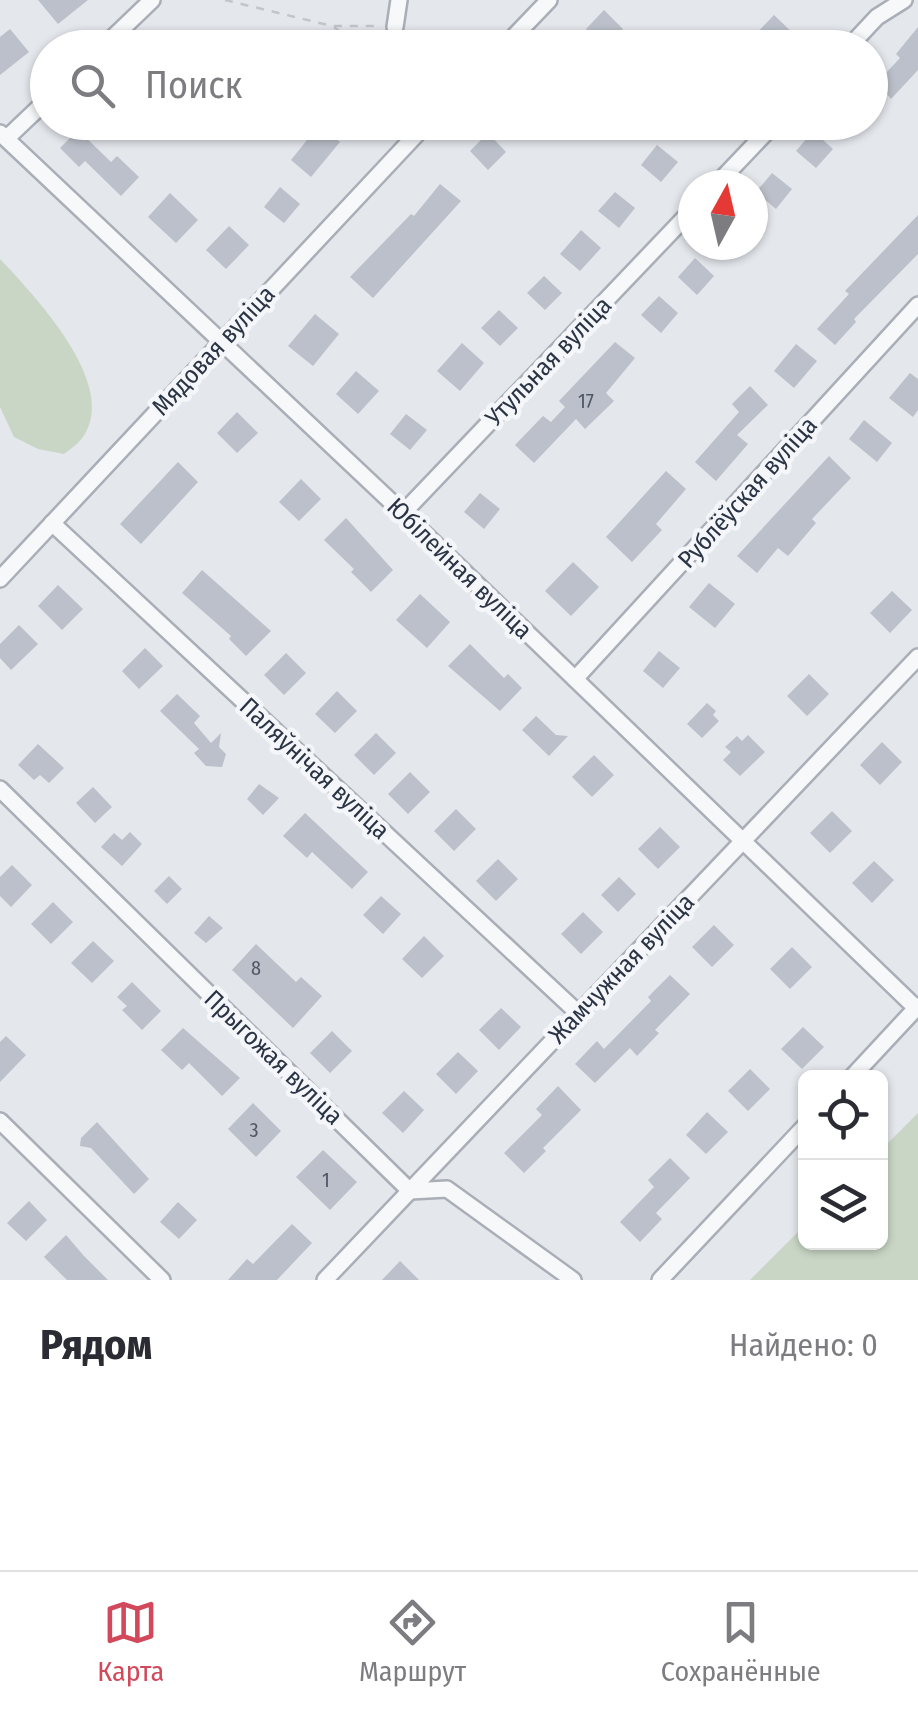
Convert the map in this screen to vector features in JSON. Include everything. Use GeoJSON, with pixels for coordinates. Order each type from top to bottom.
{"type":"FeatureCollection","features":[{"type":"Feature","properties":{"kind":"street"},"geometry":{"type":"LineString","coordinates":[[121,30],[152,0]]}},
{"type":"Feature","properties":{"kind":"street"},"geometry":{"type":"LineString","coordinates":[[394,27],[399,0]]}},
{"type":"Feature","properties":{"kind":"street"},"geometry":{"type":"LineString","coordinates":[[520,30],[549,0]]}},
{"type":"Feature","properties":{"kind":"street"},"geometry":{"type":"LineString","coordinates":[[865,30],[904,0]]}},
{"type":"Feature","properties":{"kind":"street"},"geometry":{"type":"LineString","coordinates":[[4,135],[30,114]]}},
{"type":"Feature","properties":{"kind":"street","name":"Юбілейная вуліца"},"geometry":{"type":"LineString","coordinates":[[4,135],[917,1007]]}},
{"type":"Feature","properties":{"kind":"street","name":"Мядовая вуліца"},"geometry":{"type":"LineString","coordinates":[[0,579],[411,140]]}},
{"type":"Feature","properties":{"kind":"street"},"geometry":{"type":"LineString","coordinates":[[730,170],[759,140]]}},
{"type":"Feature","properties":{"kind":"street","name":"Утульная вуліца"},"geometry":{"type":"LineString","coordinates":[[403,513],[678,225]]}},
{"type":"Feature","properties":{"kind":"street","name":"Рублёўская вуліца"},"geometry":{"type":"LineString","coordinates":[[575,679],[918,304]]}},
{"type":"Feature","properties":{"kind":"street","name":"Паляўнічая вуліца"},"geometry":{"type":"LineString","coordinates":[[52,523],[578,1013]]}},
{"type":"Feature","properties":{"kind":"street","name":"Жамчужная вуліца"},"geometry":{"type":"LineString","coordinates":[[325,1280],[918,657]]}},
{"type":"Feature","properties":{"kind":"street","name":"Прыгожая вуліца"},"geometry":{"type":"LineString","coordinates":[[0,789],[410,1190]]}},
{"type":"Feature","properties":{"kind":"street"},"geometry":{"type":"LineString","coordinates":[[858,1070],[917,1007]]}},
{"type":"Feature","properties":{"kind":"street"},"geometry":{"type":"LineString","coordinates":[[0,1121],[162,1280]]}},
{"type":"Feature","properties":{"kind":"street"},"geometry":{"type":"LineString","coordinates":[[660,1280],[798,1134]]}},
{"type":"Feature","properties":{"kind":"street"},"geometry":{"type":"LineString","coordinates":[[410,1190],[447,1189],[573,1280]]}},
{"type":"Feature","properties":{"kind":"path"},"geometry":{"type":"LineString","coordinates":[[225,0],[332,26],[403,30]]}},
{"type":"Feature","properties":{"kind":"path"},"geometry":{"type":"LineString","coordinates":[[332,26],[337,30]]}},
{"type":"Feature","properties":{"kind":"green space"},"geometry":{"type":"Polygon","coordinates":[[[0,259],[66,339],[89,388],[92,411],[86,432],[64,454],[38,449],[14,437],[0,407],[0,259]]]}},
{"type":"Feature","properties":{"kind":"green space"},"geometry":{"type":"Polygon","coordinates":[[[918,1113],[918,1280],[750,1280],[798,1232],[798,1250],[888,1250],[888,1143],[918,1113]]]}},
{"type":"Feature","properties":{"kind":"building"},"geometry":{"type":"Polygon","coordinates":[[[38,0],[88,0],[58,24],[38,0]]]}},
{"type":"Feature","properties":{"kind":"building"},"geometry":{"type":"Polygon","coordinates":[[[604,10],[623,29],[587,30],[604,10]]]}},
{"type":"Feature","properties":{"kind":"building"},"geometry":{"type":"Polygon","coordinates":[[[774,15],[790,30],[760,30],[774,15]]]}},
{"type":"Feature","properties":{"kind":"building"},"geometry":{"type":"Polygon","coordinates":[[[918,27],[918,70],[891,99],[888,71],[900,58],[896,54],[918,27]]]}},
{"type":"Feature","properties":{"kind":"building"},"geometry":{"type":"Polygon","coordinates":[[[10,29],[29,52],[0,75],[0,37],[10,29]]]}},
{"type":"Feature","properties":{"kind":"building"},"geometry":{"type":"Polygon","coordinates":[[[68,140],[88,140],[111,162],[117,156],[139,177],[121,196],[85,161],[79,167],[60,148],[68,140]]]}},
{"type":"Feature","properties":{"kind":"building"},"geometry":{"type":"Polygon","coordinates":[[[307,140],[340,142],[311,177],[291,160],[307,140]]]}},
{"type":"Feature","properties":{"kind":"building"},"geometry":{"type":"Polygon","coordinates":[[[481,140],[495,140],[506,152],[488,170],[470,151],[481,140]]]}},
{"type":"Feature","properties":{"kind":"building"},"geometry":{"type":"Polygon","coordinates":[[[805,140],[823,140],[833,149],[816,168],[796,151],[805,140]]]}},
{"type":"Feature","properties":{"kind":"building"},"geometry":{"type":"Polygon","coordinates":[[[657,145],[678,162],[661,182],[641,165],[657,145]]]}},
{"type":"Feature","properties":{"kind":"building"},"geometry":{"type":"Polygon","coordinates":[[[772,173],[792,189],[776,209],[768,202],[768,178],[772,173]]]}},
{"type":"Feature","properties":{"kind":"building"},"geometry":{"type":"Polygon","coordinates":[[[440,184],[461,201],[373,298],[350,277],[411,214],[414,216],[440,184]]]}},
{"type":"Feature","properties":{"kind":"building"},"geometry":{"type":"Polygon","coordinates":[[[280,187],[300,204],[284,223],[264,207],[280,187]]]}},
{"type":"Feature","properties":{"kind":"building"},"geometry":{"type":"Polygon","coordinates":[[[615,192],[635,208],[619,228],[598,211],[615,192]]]}},
{"type":"Feature","properties":{"kind":"building"},"geometry":{"type":"Polygon","coordinates":[[[170,193],[198,220],[176,243],[148,217],[170,193]]]}},
{"type":"Feature","properties":{"kind":"building"},"geometry":{"type":"Polygon","coordinates":[[[918,215],[918,254],[854,319],[856,322],[835,345],[817,329],[849,294],[845,291],[918,215]]]}},
{"type":"Feature","properties":{"kind":"building"},"geometry":{"type":"Polygon","coordinates":[[[229,226],[249,245],[226,269],[206,250],[229,226]]]}},
{"type":"Feature","properties":{"kind":"building"},"geometry":{"type":"Polygon","coordinates":[[[581,230],[601,248],[580,271],[560,254],[581,230]]]}},
{"type":"Feature","properties":{"kind":"building"},"geometry":{"type":"Polygon","coordinates":[[[693,260],[714,276],[697,295],[678,277],[693,260]]]}},
{"type":"Feature","properties":{"kind":"building"},"geometry":{"type":"Polygon","coordinates":[[[544,276],[562,293],[545,310],[527,293],[544,276]]]}},
{"type":"Feature","properties":{"kind":"building"},"geometry":{"type":"Polygon","coordinates":[[[659,296],[678,313],[661,333],[641,315],[659,296]]]}},
{"type":"Feature","properties":{"kind":"building"},"geometry":{"type":"Polygon","coordinates":[[[499,310],[518,328],[500,346],[481,328],[499,310]]]}},
{"type":"Feature","properties":{"kind":"building"},"geometry":{"type":"Polygon","coordinates":[[[315,314],[339,334],[313,366],[288,346],[315,314]]]}},
{"type":"Feature","properties":{"kind":"building"},"geometry":{"type":"Polygon","coordinates":[[[615,342],[635,358],[606,393],[614,401],[585,429],[576,419],[534,463],[515,445],[543,416],[551,422],[565,407],[559,401],[615,342]]]}},
{"type":"Feature","properties":{"kind":"building"},"geometry":{"type":"Polygon","coordinates":[[[462,343],[484,363],[460,391],[437,371],[462,343]]]}},
{"type":"Feature","properties":{"kind":"building"},"geometry":{"type":"Polygon","coordinates":[[[796,344],[817,361],[794,388],[774,371],[796,344]]]}},
{"type":"Feature","properties":{"kind":"building"},"geometry":{"type":"Polygon","coordinates":[[[356,371],[379,391],[358,414],[336,394],[356,371]]]}},
{"type":"Feature","properties":{"kind":"building"},"geometry":{"type":"Polygon","coordinates":[[[910,373],[918,379],[918,410],[913,417],[889,398],[910,373]]]}},
{"type":"Feature","properties":{"kind":"building"},"geometry":{"type":"Polygon","coordinates":[[[750,386],[768,405],[737,435],[748,444],[716,481],[695,462],[739,412],[732,404],[750,386]]]}},
{"type":"Feature","properties":{"kind":"building"},"geometry":{"type":"Polygon","coordinates":[[[237,412],[258,433],[237,453],[217,433],[237,412]]]}},
{"type":"Feature","properties":{"kind":"building"},"geometry":{"type":"Polygon","coordinates":[[[406,414],[427,430],[410,450],[390,434],[406,414]]]}},
{"type":"Feature","properties":{"kind":"building"},"geometry":{"type":"Polygon","coordinates":[[[864,420],[892,443],[877,462],[849,439],[864,420]]]}},
{"type":"Feature","properties":{"kind":"building"},"geometry":{"type":"Polygon","coordinates":[[[829,456],[851,478],[812,519],[816,523],[788,556],[778,548],[757,573],[737,556],[829,456]]]}},
{"type":"Feature","properties":{"kind":"building"},"geometry":{"type":"Polygon","coordinates":[[[178,462],[198,482],[141,544],[120,524],[178,462]]]}},
{"type":"Feature","properties":{"kind":"building"},"geometry":{"type":"Polygon","coordinates":[[[666,471],[686,489],[656,524],[662,530],[632,562],[606,537],[666,471]]]}},
{"type":"Feature","properties":{"kind":"building"},"geometry":{"type":"Polygon","coordinates":[[[301,479],[321,499],[299,521],[279,502],[301,479]]]}},
{"type":"Feature","properties":{"kind":"building"},"geometry":{"type":"Polygon","coordinates":[[[480,493],[500,509],[484,529],[464,512],[480,493]]]}},
{"type":"Feature","properties":{"kind":"building"},"geometry":{"type":"Polygon","coordinates":[[[346,518],[393,570],[371,592],[324,540],[346,518]]]}},
{"type":"Feature","properties":{"kind":"building"},"geometry":{"type":"Polygon","coordinates":[[[573,562],[599,587],[571,616],[545,591],[573,562]]]}},
{"type":"Feature","properties":{"kind":"building"},"geometry":{"type":"Polygon","coordinates":[[[202,570],[271,631],[246,656],[229,639],[231,636],[182,593],[202,570]]]}},
{"type":"Feature","properties":{"kind":"building"},"geometry":{"type":"Polygon","coordinates":[[[709,583],[735,604],[715,628],[689,607],[709,583]]]}},
{"type":"Feature","properties":{"kind":"building"},"geometry":{"type":"Polygon","coordinates":[[[58,585],[83,609],[62,630],[38,606],[58,585]]]}},
{"type":"Feature","properties":{"kind":"building"},"geometry":{"type":"Polygon","coordinates":[[[892,591],[912,610],[890,633],[870,613],[892,591]]]}},
{"type":"Feature","properties":{"kind":"building"},"geometry":{"type":"Polygon","coordinates":[[[420,594],[450,622],[427,648],[396,620],[420,594]]]}},
{"type":"Feature","properties":{"kind":"building"},"geometry":{"type":"Polygon","coordinates":[[[19,625],[38,644],[11,670],[0,658],[0,644],[19,625]]]}},
{"type":"Feature","properties":{"kind":"building"},"geometry":{"type":"Polygon","coordinates":[[[470,644],[504,678],[508,674],[522,688],[500,711],[448,666],[470,644]]]}},
{"type":"Feature","properties":{"kind":"building"},"geometry":{"type":"Polygon","coordinates":[[[145,648],[163,666],[139,689],[122,671],[145,648]]]}},
{"type":"Feature","properties":{"kind":"building"},"geometry":{"type":"Polygon","coordinates":[[[659,651],[680,668],[663,688],[643,671],[659,651]]]}},
{"type":"Feature","properties":{"kind":"building"},"geometry":{"type":"Polygon","coordinates":[[[286,653],[306,673],[284,695],[264,675],[286,653]]]}},
{"type":"Feature","properties":{"kind":"building"},"geometry":{"type":"Polygon","coordinates":[[[809,674],[829,694],[807,716],[787,696],[809,674]]]}},
{"type":"Feature","properties":{"kind":"building"},"geometry":{"type":"Polygon","coordinates":[[[337,691],[357,711],[335,733],[315,714],[337,691]]]}},
{"type":"Feature","properties":{"kind":"building"},"geometry":{"type":"Polygon","coordinates":[[[177,694],[200,716],[194,723],[211,743],[221,733],[219,747],[226,754],[222,767],[206,766],[194,753],[199,749],[160,711],[177,694]]]}},
{"type":"Feature","properties":{"kind":"building"},"geometry":{"type":"Polygon","coordinates":[[[707,703],[716,711],[713,715],[719,721],[702,738],[687,724],[707,703]]]}},
{"type":"Feature","properties":{"kind":"building"},"geometry":{"type":"Polygon","coordinates":[[[536,716],[556,735],[568,736],[549,756],[522,730],[536,716]]]}},
{"type":"Feature","properties":{"kind":"building"},"geometry":{"type":"Polygon","coordinates":[[[376,733],[396,753],[374,775],[354,755],[376,733]]]}},
{"type":"Feature","properties":{"kind":"building"},"geometry":{"type":"Polygon","coordinates":[[[748,735],[765,752],[740,776],[723,760],[731,752],[725,747],[737,736],[742,741],[748,735]]]}},
{"type":"Feature","properties":{"kind":"building"},"geometry":{"type":"Polygon","coordinates":[[[882,742],[902,762],[880,785],[860,765],[882,742]]]}},
{"type":"Feature","properties":{"kind":"building"},"geometry":{"type":"Polygon","coordinates":[[[38,744],[64,768],[49,783],[40,775],[34,780],[18,765],[38,744]]]}},
{"type":"Feature","properties":{"kind":"building"},"geometry":{"type":"Polygon","coordinates":[[[594,755],[614,775],[592,797],[572,777],[594,755]]]}},
{"type":"Feature","properties":{"kind":"building"},"geometry":{"type":"Polygon","coordinates":[[[410,772],[430,792],[408,814],[388,794],[410,772]]]}},
{"type":"Feature","properties":{"kind":"building"},"geometry":{"type":"Polygon","coordinates":[[[259,784],[279,798],[263,815],[247,799],[259,784]]]}},
{"type":"Feature","properties":{"kind":"building"},"geometry":{"type":"Polygon","coordinates":[[[93,787],[112,807],[95,823],[76,803],[93,787]]]}},
{"type":"Feature","properties":{"kind":"building"},"geometry":{"type":"Polygon","coordinates":[[[456,809],[476,829],[454,851],[434,831],[456,809]]]}},
{"type":"Feature","properties":{"kind":"building"},"geometry":{"type":"Polygon","coordinates":[[[832,811],[852,831],[830,853],[810,833],[832,811]]]}},
{"type":"Feature","properties":{"kind":"building"},"geometry":{"type":"Polygon","coordinates":[[[305,813],[368,872],[352,889],[312,852],[307,858],[283,836],[305,813]]]}},
{"type":"Feature","properties":{"kind":"building"},"geometry":{"type":"Polygon","coordinates":[[[660,827],[680,847],[658,869],[638,849],[660,827]]]}},
{"type":"Feature","properties":{"kind":"building"},"geometry":{"type":"Polygon","coordinates":[[[130,832],[142,844],[122,866],[101,847],[114,833],[122,840],[130,832]]]}},
{"type":"Feature","properties":{"kind":"building"},"geometry":{"type":"Polygon","coordinates":[[[498,859],[518,879],[496,901],[476,881],[498,859]]]}},
{"type":"Feature","properties":{"kind":"building"},"geometry":{"type":"Polygon","coordinates":[[[874,861],[894,880],[872,903],[852,883],[874,861]]]}},
{"type":"Feature","properties":{"kind":"building"},"geometry":{"type":"Polygon","coordinates":[[[12,865],[32,885],[11,907],[0,896],[0,877],[12,865]]]}},
{"type":"Feature","properties":{"kind":"building"},"geometry":{"type":"Polygon","coordinates":[[[169,876],[182,889],[167,904],[154,891],[169,876]]]}},
{"type":"Feature","properties":{"kind":"building"},"geometry":{"type":"Polygon","coordinates":[[[619,877],[636,894],[618,912],[601,895],[619,877]]]}},
{"type":"Feature","properties":{"kind":"building"},"geometry":{"type":"Polygon","coordinates":[[[381,896],[401,914],[383,934],[363,915],[381,896]]]}},
{"type":"Feature","properties":{"kind":"building"},"geometry":{"type":"Polygon","coordinates":[[[53,902],[73,922],[51,944],[31,924],[53,902]]]}},
{"type":"Feature","properties":{"kind":"building"},"geometry":{"type":"Polygon","coordinates":[[[583,912],[603,932],[581,954],[561,934],[583,912]]]}},
{"type":"Feature","properties":{"kind":"building"},"geometry":{"type":"Polygon","coordinates":[[[209,916],[223,928],[206,943],[194,933],[209,916]]]}},
{"type":"Feature","properties":{"kind":"building"},"geometry":{"type":"Polygon","coordinates":[[[714,925],[734,945],[712,967],[692,947],[714,925]]]}},
{"type":"Feature","properties":{"kind":"building"},"geometry":{"type":"Polygon","coordinates":[[[424,936],[444,956],[422,978],[402,959],[424,936]]]}},
{"type":"Feature","properties":{"kind":"building"},"geometry":{"type":"Polygon","coordinates":[[[93,941],[114,961],[92,983],[71,963],[93,941]]]}},
{"type":"Feature","properties":{"kind":"building"},"geometry":{"type":"Polygon","coordinates":[[[256,944],[296,982],[301,977],[322,996],[293,1028],[232,970],[256,944]]]}},
{"type":"Feature","properties":{"kind":"building"},"geometry":{"type":"Polygon","coordinates":[[[792,947],[812,967],[790,989],[770,969],[792,947]]]}},
{"type":"Feature","properties":{"kind":"building"},"geometry":{"type":"Polygon","coordinates":[[[670,975],[690,994],[655,1030],[659,1033],[637,1056],[630,1048],[595,1083],[575,1064],[597,1041],[604,1049],[651,1001],[648,997],[670,975]]]}},
{"type":"Feature","properties":{"kind":"building"},"geometry":{"type":"Polygon","coordinates":[[[132,982],[161,1011],[142,1030],[122,1010],[127,1006],[117,997],[132,982]]]}},
{"type":"Feature","properties":{"kind":"building"},"geometry":{"type":"Polygon","coordinates":[[[501,1008],[521,1027],[499,1050],[479,1030],[501,1008]]]}},
{"type":"Feature","properties":{"kind":"building"},"geometry":{"type":"Polygon","coordinates":[[[803,1027],[824,1047],[802,1069],[781,1049],[803,1027]]]}},
{"type":"Feature","properties":{"kind":"building"},"geometry":{"type":"Polygon","coordinates":[[[183,1028],[240,1078],[222,1096],[189,1063],[182,1070],[161,1050],[183,1028]]]}},
{"type":"Feature","properties":{"kind":"building"},"geometry":{"type":"Polygon","coordinates":[[[332,1031],[352,1051],[330,1073],[310,1053],[332,1031]]]}},
{"type":"Feature","properties":{"kind":"building"},"geometry":{"type":"Polygon","coordinates":[[[6,1036],[26,1055],[0,1082],[0,1042],[6,1036]]]}},
{"type":"Feature","properties":{"kind":"building"},"geometry":{"type":"Polygon","coordinates":[[[458,1052],[478,1071],[456,1094],[436,1074],[458,1052]]]}},
{"type":"Feature","properties":{"kind":"building"},"geometry":{"type":"Polygon","coordinates":[[[750,1069],[770,1089],[748,1111],[728,1091],[750,1069]]]}},
{"type":"Feature","properties":{"kind":"building"},"geometry":{"type":"Polygon","coordinates":[[[558,1086],[581,1110],[524,1173],[504,1153],[542,1115],[536,1109],[558,1086]]]}},
{"type":"Feature","properties":{"kind":"building"},"geometry":{"type":"Polygon","coordinates":[[[404,1091],[424,1110],[403,1133],[382,1113],[404,1091]]]}},
{"type":"Feature","properties":{"kind":"building"},"geometry":{"type":"Polygon","coordinates":[[[253,1103],[281,1131],[256,1157],[228,1129],[253,1103]]]}},
{"type":"Feature","properties":{"kind":"building"},"geometry":{"type":"Polygon","coordinates":[[[707,1112],[728,1132],[706,1154],[686,1135],[707,1112]]]}},
{"type":"Feature","properties":{"kind":"building"},"geometry":{"type":"Polygon","coordinates":[[[97,1122],[149,1179],[134,1194],[91,1148],[80,1146],[81,1138],[97,1122]]]}},
{"type":"Feature","properties":{"kind":"building"},"geometry":{"type":"Polygon","coordinates":[[[323,1150],[357,1182],[330,1210],[296,1177],[323,1150]]]}},
{"type":"Feature","properties":{"kind":"building"},"geometry":{"type":"Polygon","coordinates":[[[670,1158],[690,1178],[656,1213],[662,1219],[640,1242],[620,1222],[654,1187],[648,1180],[670,1158]]]}},
{"type":"Feature","properties":{"kind":"building"},"geometry":{"type":"Polygon","coordinates":[[[29,1201],[47,1220],[26,1241],[7,1223],[29,1201]]]}},
{"type":"Feature","properties":{"kind":"building"},"geometry":{"type":"Polygon","coordinates":[[[178,1202],[197,1220],[179,1239],[160,1222],[178,1202]]]}},
{"type":"Feature","properties":{"kind":"building"},"geometry":{"type":"Polygon","coordinates":[[[292,1224],[312,1243],[277,1280],[228,1280],[247,1259],[253,1264],[292,1224]]]}},
{"type":"Feature","properties":{"kind":"building"},"geometry":{"type":"Polygon","coordinates":[[[66,1235],[108,1280],[67,1280],[44,1257],[66,1235]]]}},
{"type":"Feature","properties":{"kind":"building"},"geometry":{"type":"Polygon","coordinates":[[[400,1261],[419,1280],[382,1280],[400,1261]]]}}]}
